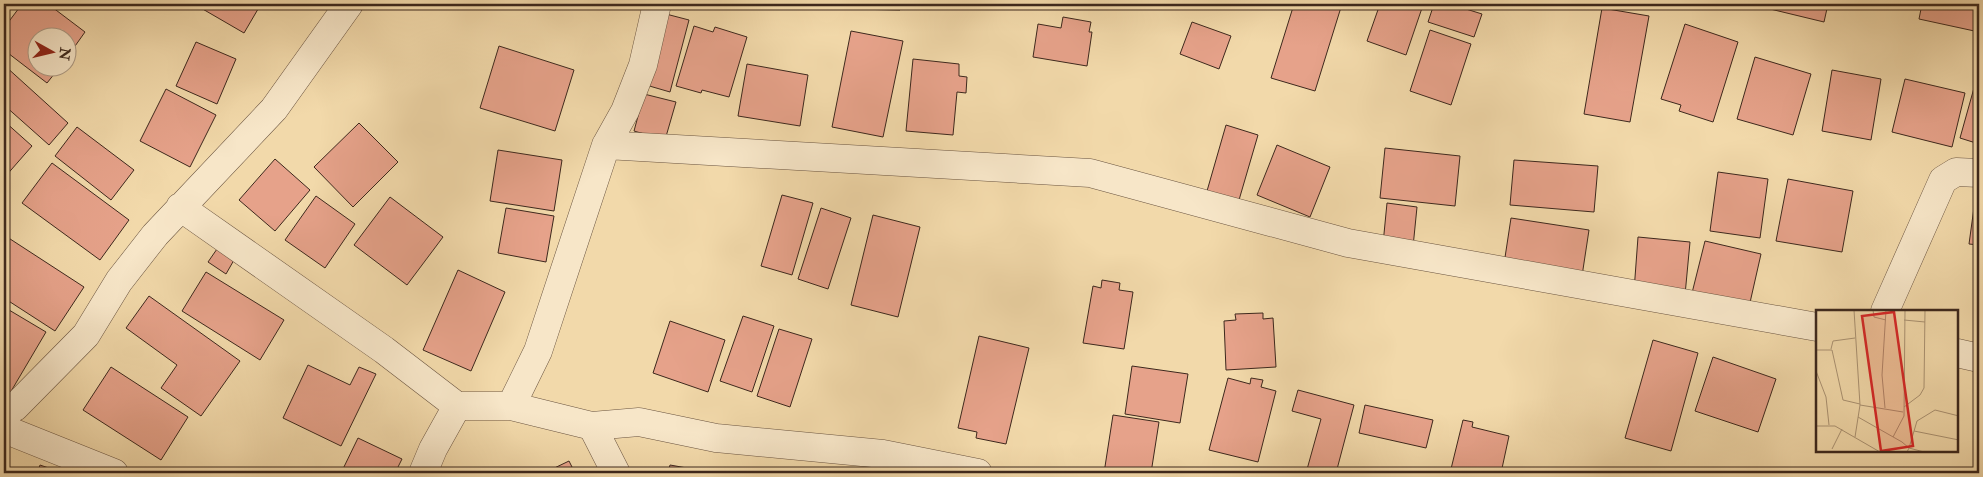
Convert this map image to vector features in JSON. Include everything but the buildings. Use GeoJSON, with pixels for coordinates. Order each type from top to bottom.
{"type":"FeatureCollection","features":[{"type":"Feature","properties":{"kind":"street"},"geometry":{"type":"LineString","coordinates":[[4,412],[14,407],[86,335],[119,281],[180,207],[274,109],[349,4]]}},
{"type":"Feature","properties":{"kind":"street"},"geometry":{"type":"LineString","coordinates":[[511,406],[538,351],[606,145],[625,111],[643,65],[656,4]]}},
{"type":"Feature","properties":{"kind":"street"},"geometry":{"type":"LineString","coordinates":[[606,145],[1090,173],[1348,243],[1816,327]]}},
{"type":"Feature","properties":{"kind":"street"},"geometry":{"type":"LineString","coordinates":[[1886,310],[1943,180],[1956,172],[1979,173]]}},
{"type":"Feature","properties":{"kind":"street"},"geometry":{"type":"LineString","coordinates":[[180,207],[384,350],[457,406],[511,406],[592,426],[638,422],[716,438],[883,454],[978,473]]}},
{"type":"Feature","properties":{"kind":"street"},"geometry":{"type":"LineString","coordinates":[[1958,354],[1979,358]]}},
{"type":"Feature","properties":{"kind":"street"},"geometry":{"type":"LineString","coordinates":[[423,473],[433,449],[457,406]]}},
{"type":"Feature","properties":{"kind":"street"},"geometry":{"type":"LineString","coordinates":[[592,426],[616,473]]}},
{"type":"Feature","properties":{"kind":"street"},"geometry":{"type":"LineString","coordinates":[[4,429],[114,473]]}}]}
